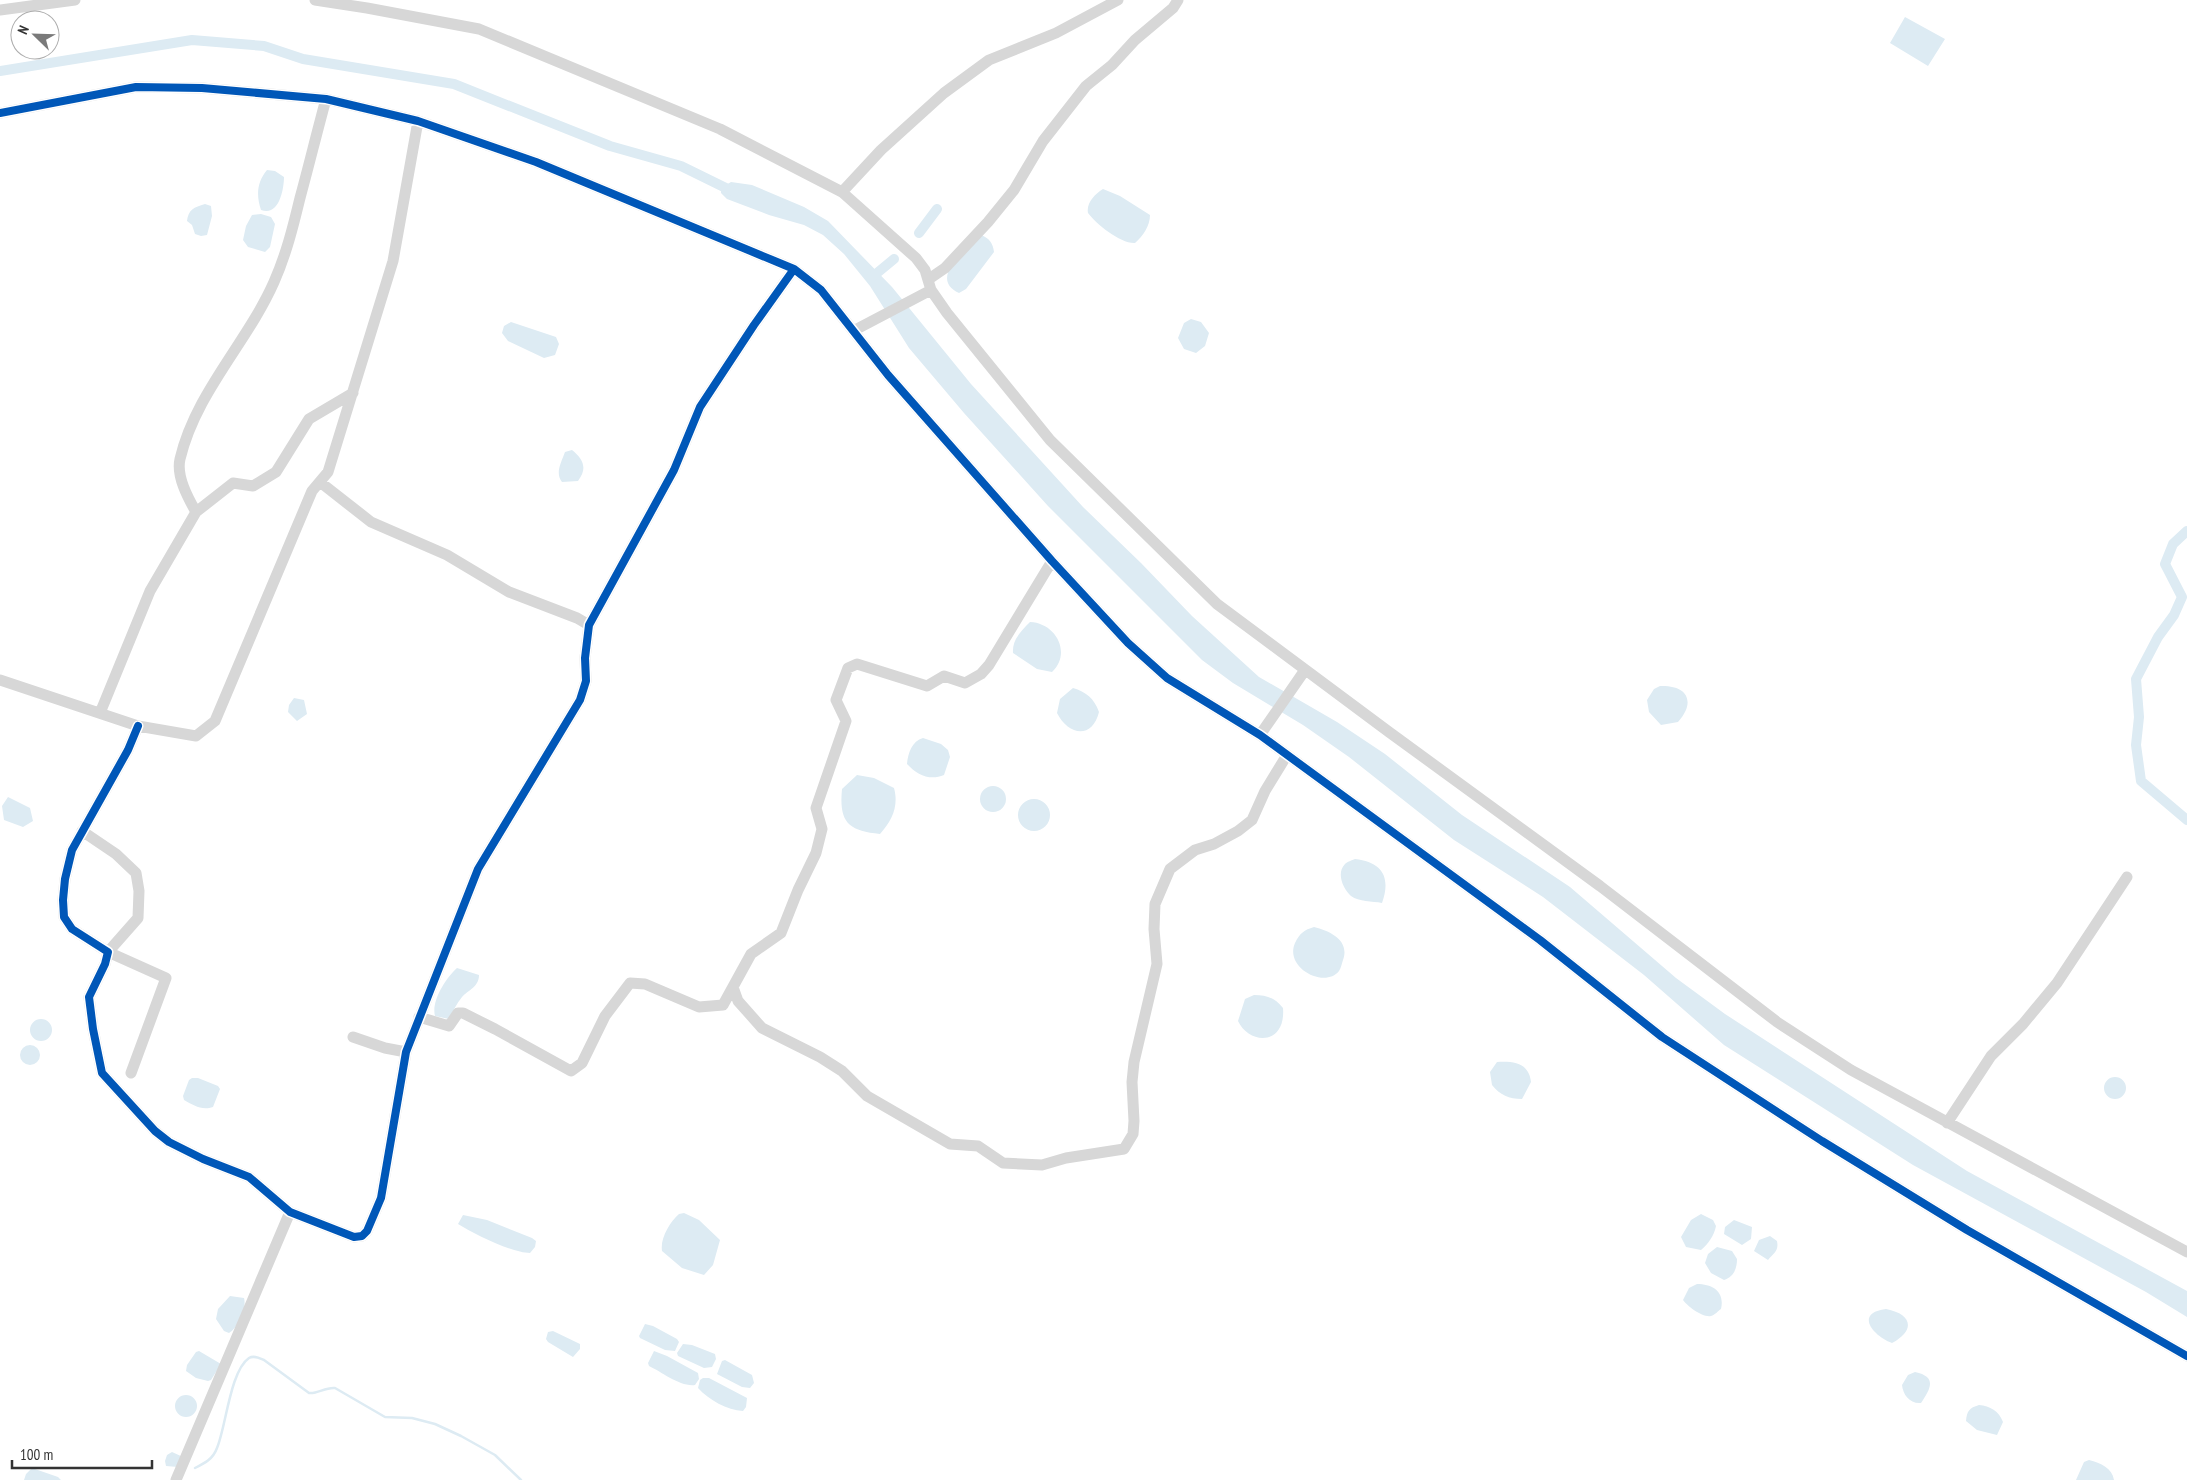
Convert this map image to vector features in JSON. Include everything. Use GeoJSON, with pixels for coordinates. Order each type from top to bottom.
{"type":"FeatureCollection","features":[{"type":"Feature","properties":{"kind":"street"},"geometry":{"type":"LineString","coordinates":[[0,10],[75,0]]}},
{"type":"Feature","properties":{"kind":"street"},"geometry":{"type":"LineString","coordinates":[[315,0],[479,29],[720,129],[842,192],[916,258],[947,313],[1050,440],[1217,604],[1600,886],[1777,1022],[1850,1070],[2187,1252]]}},
{"type":"Feature","properties":{"kind":"street"},"geometry":{"type":"LineString","coordinates":[[842,192],[881,150],[944,93],[988,60],[1056,33],[1118,0]]}},
{"type":"Feature","properties":{"kind":"street"},"geometry":{"type":"LineString","coordinates":[[853,331],[930,284],[1014,190],[1043,141],[1086,86],[1112,65],[1135,40],[1173,8],[1178,0]]}},
{"type":"Feature","properties":{"kind":"street"},"geometry":{"type":"LineString","coordinates":[[0,113],[136,87],[202,88],[326,99],[418,121],[536,162],[794,269],[821,290],[888,375],[1052,561],[1128,642],[1167,678],[1287,755],[1540,940],[1662,1037],[1822,1141],[1967,1230],[2187,1356]]}},
{"type":"Feature","properties":{"kind":"street"},"geometry":{"type":"LineString","coordinates":[[196,512],[184,491],[180,461],[192,421],[214,382],[259,313],[274,282],[286,250],[326,99]]}},
{"type":"Feature","properties":{"kind":"street"},"geometry":{"type":"LineString","coordinates":[[0,680],[138,726],[196,736],[215,721],[312,491],[328,472],[393,262],[418,121]]}},
{"type":"Feature","properties":{"kind":"street"},"geometry":{"type":"LineString","coordinates":[[82,831],[116,854],[136,873],[140,891],[138,918],[108,952],[105,964],[89,997],[92,1029],[102,1073],[155,1131],[169,1142],[203,1159],[249,1177],[290,1212],[354,1237],[362,1236],[367,1231],[381,1198],[406,1052],[478,869],[580,700],[586,681],[584,658],[589,625],[674,470],[700,407],[754,325],[794,269]]}},
{"type":"Feature","properties":{"kind":"street"},"geometry":{"type":"LineString","coordinates":[[100,713],[150,591],[196,512],[233,483],[253,486],[276,472],[309,419],[353,393]]}},
{"type":"Feature","properties":{"kind":"street"},"geometry":{"type":"LineString","coordinates":[[320,482],[371,522],[447,554],[509,592],[577,618],[589,625]]}},
{"type":"Feature","properties":{"kind":"street"},"geometry":{"type":"LineString","coordinates":[[419,1017],[450,1026],[458,1013],[463,1014],[495,1029],[570,1071],[582,1063],[605,1016],[630,983],[645,984],[699,1007],[723,1005],[751,954],[781,933],[798,890],[816,853],[822,830],[816,808],[846,721],[836,700],[848,668],[857,664],[927,686],[944,676],[965,683],[981,674],[989,665],[1052,561]]}},
{"type":"Feature","properties":{"kind":"street"},"geometry":{"type":"LineString","coordinates":[[1260,736],[1305,670]]}},
{"type":"Feature","properties":{"kind":"street"},"geometry":{"type":"LineString","coordinates":[[131,1073],[166,978],[108,952],[72,929],[64,917],[65,879],[72,850],[116,774],[138,726]]}},
{"type":"Feature","properties":{"kind":"street"},"geometry":{"type":"LineString","coordinates":[[733,987],[738,1001],[762,1028],[828,1062],[842,1071],[866,1096],[950,1144],[978,1146],[1003,1162],[1042,1165],[1066,1158],[1124,1148],[1133,1134],[1132,1082],[1134,1062],[1157,964],[1154,930],[1155,904],[1170,870],[1195,850],[1214,844],[1238,831],[1252,820],[1265,791],[1287,755]]}},
{"type":"Feature","properties":{"kind":"street"},"geometry":{"type":"LineString","coordinates":[[1947,1123],[1991,1056],[2023,1024],[2057,983],[2127,877]]}},
{"type":"Feature","properties":{"kind":"street"},"geometry":{"type":"LineString","coordinates":[[353,1037],[385,1048],[406,1052]]}},
{"type":"Feature","properties":{"kind":"street"},"geometry":{"type":"LineString","coordinates":[[176,1480],[290,1212]]}},
{"type":"Feature","properties":{"kind":"shaded area"},"geometry":{"type":"Polygon","coordinates":[[[1905,17],[1945,39],[1928,66],[1890,43],[1905,17]]]}},
{"type":"Feature","properties":{"kind":"shaded area"},"geometry":{"type":"Polygon","coordinates":[[[267,170],[275,171],[284,177],[279,201],[276,206],[267,211],[261,210],[258,194],[259,184],[267,170]]]}},
{"type":"Feature","properties":{"kind":"shaded area"},"geometry":{"type":"Polygon","coordinates":[[[731,182],[752,185],[804,207],[828,221],[892,287],[971,384],[1083,507],[1192,616],[1259,677],[1337,722],[1385,754],[1462,815],[1570,887],[1676,978],[1725,1014],[1967,1171],[2187,1291],[2187,1317],[2146,1292],[1913,1165],[1724,1045],[1644,975],[1543,897],[1454,840],[1349,757],[1303,725],[1233,683],[1202,660],[1048,506],[964,413],[909,348],[870,286],[844,254],[823,235],[804,225],[769,215],[727,199],[721,193],[721,188],[731,182]]]}},
{"type":"Feature","properties":{"kind":"shaded area"},"geometry":{"type":"Polygon","coordinates":[[[1103,189],[1120,196],[1150,215],[1146,231],[1135,243],[1116,237],[1088,213],[1088,206],[1092,199],[1103,189]]]}},
{"type":"Feature","properties":{"kind":"shaded area"},"geometry":{"type":"Polygon","coordinates":[[[205,204],[211,206],[212,216],[207,235],[201,236],[195,234],[192,225],[187,221],[192,210],[205,204]]]}},
{"type":"Feature","properties":{"kind":"shaded area"},"geometry":{"type":"Polygon","coordinates":[[[261,214],[271,217],[275,224],[270,247],[265,252],[248,247],[243,240],[246,226],[252,215],[261,214]]]}},
{"type":"Feature","properties":{"kind":"shaded area"},"geometry":{"type":"Polygon","coordinates":[[[981,235],[990,241],[994,252],[966,289],[959,293],[950,287],[947,279],[948,271],[960,255],[981,235]]]}},
{"type":"Feature","properties":{"kind":"shaded area"},"geometry":{"type":"Polygon","coordinates":[[[1191,319],[1201,322],[1209,333],[1205,346],[1196,353],[1184,349],[1178,338],[1184,323],[1191,319]]]}},
{"type":"Feature","properties":{"kind":"shaded area"},"geometry":{"type":"Polygon","coordinates":[[[511,322],[556,337],[559,344],[555,355],[544,358],[508,341],[502,333],[504,326],[511,322]]]}},
{"type":"Feature","properties":{"kind":"shaded area"},"geometry":{"type":"Polygon","coordinates":[[[572,450],[583,464],[583,472],[578,481],[562,482],[559,475],[560,464],[565,452],[572,450]]]}},
{"type":"Feature","properties":{"kind":"shaded area"},"geometry":{"type":"Polygon","coordinates":[[[1030,622],[1047,628],[1054,633],[1058,640],[1061,656],[1052,672],[1037,669],[1013,653],[1014,644],[1020,632],[1030,622]]]}},
{"type":"Feature","properties":{"kind":"shaded area"},"geometry":{"type":"Polygon","coordinates":[[[1660,686],[1677,688],[1686,696],[1687,708],[1678,722],[1661,725],[1649,712],[1647,700],[1654,689],[1660,686]]]}},
{"type":"Feature","properties":{"kind":"shaded area"},"geometry":{"type":"Polygon","coordinates":[[[1073,688],[1089,696],[1099,712],[1096,721],[1086,730],[1073,730],[1067,726],[1057,713],[1060,699],[1073,688]]]}},
{"type":"Feature","properties":{"kind":"shaded area"},"geometry":{"type":"Polygon","coordinates":[[[294,698],[304,700],[307,714],[297,721],[288,712],[289,705],[294,698]]]}},
{"type":"Feature","properties":{"kind":"shaded area"},"geometry":{"type":"Polygon","coordinates":[[[923,738],[941,744],[948,750],[950,757],[944,775],[939,777],[924,776],[907,764],[911,748],[923,738]]]}},
{"type":"Feature","properties":{"kind":"shaded area"},"geometry":{"type":"Polygon","coordinates":[[[857,775],[874,778],[894,788],[895,807],[888,824],[880,834],[869,833],[853,827],[844,817],[841,800],[842,789],[857,775]]]}},
{"type":"Feature","properties":{"kind":"shaded area"},"geometry":{"type":"Polygon","coordinates":[[[993,786],[1002,790],[1006,799],[1002,808],[993,812],[984,808],[980,799],[984,790],[993,786]]]}},
{"type":"Feature","properties":{"kind":"shaded area"},"geometry":{"type":"Polygon","coordinates":[[[8,797],[30,808],[33,821],[23,827],[4,820],[2,806],[8,797]]]}},
{"type":"Feature","properties":{"kind":"shaded area"},"geometry":{"type":"Polygon","coordinates":[[[1034,799],[1040,800],[1045,804],[1049,809],[1049,821],[1045,826],[1040,830],[1034,831],[1028,830],[1023,826],[1019,821],[1018,815],[1019,809],[1023,804],[1028,800],[1034,799]]]}},
{"type":"Feature","properties":{"kind":"shaded area"},"geometry":{"type":"Polygon","coordinates":[[[1355,859],[1372,864],[1382,873],[1386,886],[1382,903],[1358,899],[1351,896],[1345,889],[1341,876],[1342,868],[1345,864],[1355,859]]]}},
{"type":"Feature","properties":{"kind":"shaded area"},"geometry":{"type":"Polygon","coordinates":[[[1314,927],[1327,931],[1338,938],[1344,947],[1339,971],[1333,976],[1325,978],[1316,977],[1300,968],[1295,960],[1293,952],[1295,943],[1303,932],[1314,927]]]}},
{"type":"Feature","properties":{"kind":"shaded area"},"geometry":{"type":"Polygon","coordinates":[[[457,968],[479,975],[479,979],[456,1005],[449,1019],[435,1016],[435,1004],[440,990],[457,968]]]}},
{"type":"Feature","properties":{"kind":"shaded area"},"geometry":{"type":"Polygon","coordinates":[[[1254,995],[1270,998],[1283,1008],[1279,1029],[1273,1035],[1266,1038],[1250,1034],[1243,1029],[1238,1021],[1245,999],[1254,995]]]}},
{"type":"Feature","properties":{"kind":"shaded area"},"geometry":{"type":"Polygon","coordinates":[[[41,1019],[49,1022],[52,1030],[49,1038],[41,1041],[33,1038],[30,1030],[33,1022],[41,1019]]]}},
{"type":"Feature","properties":{"kind":"shaded area"},"geometry":{"type":"Polygon","coordinates":[[[30,1045],[37,1048],[40,1055],[37,1062],[30,1065],[23,1062],[20,1055],[23,1048],[30,1045]]]}},
{"type":"Feature","properties":{"kind":"shaded area"},"geometry":{"type":"Polygon","coordinates":[[[1497,1062],[1520,1064],[1527,1071],[1531,1082],[1522,1099],[1505,1096],[1492,1085],[1490,1072],[1497,1062]]]}},
{"type":"Feature","properties":{"kind":"shaded area"},"geometry":{"type":"Polygon","coordinates":[[[2111,1077],[2119,1077],[2126,1084],[2126,1092],[2119,1099],[2111,1099],[2104,1092],[2104,1084],[2111,1077]]]}},
{"type":"Feature","properties":{"kind":"shaded area"},"geometry":{"type":"Polygon","coordinates":[[[198,1078],[218,1086],[220,1089],[213,1107],[201,1108],[184,1100],[183,1096],[189,1080],[198,1078]]]}},
{"type":"Feature","properties":{"kind":"shaded area"},"geometry":{"type":"Polygon","coordinates":[[[684,1213],[699,1220],[720,1240],[713,1265],[704,1275],[682,1268],[662,1251],[664,1236],[669,1226],[679,1214],[684,1213]]]}},
{"type":"Feature","properties":{"kind":"shaded area"},"geometry":{"type":"Polygon","coordinates":[[[1701,1214],[1713,1220],[1716,1226],[1714,1233],[1701,1250],[1686,1247],[1681,1237],[1691,1220],[1701,1214]]]}},
{"type":"Feature","properties":{"kind":"shaded area"},"geometry":{"type":"Polygon","coordinates":[[[463,1215],[487,1220],[532,1238],[536,1241],[535,1247],[530,1253],[513,1250],[493,1242],[458,1224],[463,1215]]]}},
{"type":"Feature","properties":{"kind":"shaded area"},"geometry":{"type":"Polygon","coordinates":[[[1734,1220],[1752,1227],[1751,1239],[1742,1245],[1724,1234],[1725,1227],[1734,1220]]]}},
{"type":"Feature","properties":{"kind":"shaded area"},"geometry":{"type":"Polygon","coordinates":[[[1770,1236],[1777,1241],[1777,1247],[1776,1252],[1768,1260],[1754,1251],[1759,1240],[1770,1236]]]}},
{"type":"Feature","properties":{"kind":"shaded area"},"geometry":{"type":"Polygon","coordinates":[[[1717,1247],[1732,1251],[1737,1259],[1734,1272],[1724,1280],[1711,1273],[1705,1263],[1708,1254],[1717,1247]]]}},
{"type":"Feature","properties":{"kind":"shaded area"},"geometry":{"type":"Polygon","coordinates":[[[1697,1284],[1713,1287],[1716,1290],[1721,1298],[1721,1309],[1708,1316],[1692,1308],[1683,1300],[1689,1288],[1697,1284]]]}},
{"type":"Feature","properties":{"kind":"shaded area"},"geometry":{"type":"Polygon","coordinates":[[[230,1296],[244,1298],[245,1302],[238,1322],[229,1333],[224,1331],[216,1319],[218,1309],[230,1296]]]}},
{"type":"Feature","properties":{"kind":"shaded area"},"geometry":{"type":"Polygon","coordinates":[[[1886,1309],[1895,1311],[1906,1319],[1908,1323],[1905,1333],[1892,1343],[1873,1330],[1869,1320],[1876,1311],[1886,1309]]]}},
{"type":"Feature","properties":{"kind":"shaded area"},"geometry":{"type":"Polygon","coordinates":[[[645,1324],[653,1326],[677,1339],[679,1342],[675,1351],[665,1350],[640,1338],[639,1336],[645,1324]]]}},
{"type":"Feature","properties":{"kind":"shaded area"},"geometry":{"type":"Polygon","coordinates":[[[553,1331],[580,1344],[580,1349],[573,1357],[548,1342],[546,1339],[548,1332],[553,1331]]]}},
{"type":"Feature","properties":{"kind":"shaded area"},"geometry":{"type":"Polygon","coordinates":[[[683,1344],[692,1345],[715,1354],[716,1359],[712,1367],[704,1368],[678,1356],[677,1353],[683,1344]]]}},
{"type":"Feature","properties":{"kind":"shaded area"},"geometry":{"type":"Polygon","coordinates":[[[199,1351],[221,1364],[211,1380],[196,1378],[186,1371],[187,1365],[196,1352],[199,1351]]]}},
{"type":"Feature","properties":{"kind":"shaded area"},"geometry":{"type":"Polygon","coordinates":[[[654,1351],[698,1373],[699,1379],[695,1385],[683,1384],[649,1366],[648,1363],[654,1351]]]}},
{"type":"Feature","properties":{"kind":"shaded area"},"geometry":{"type":"Polygon","coordinates":[[[725,1360],[752,1375],[754,1383],[750,1388],[742,1387],[717,1374],[722,1361],[725,1360]]]}},
{"type":"Feature","properties":{"kind":"shaded area"},"geometry":{"type":"Polygon","coordinates":[[[1915,1372],[1927,1377],[1930,1384],[1921,1403],[1910,1400],[1902,1385],[1908,1375],[1915,1372]]]}},
{"type":"Feature","properties":{"kind":"shaded area"},"geometry":{"type":"Polygon","coordinates":[[[709,1378],[747,1398],[746,1407],[743,1411],[737,1410],[713,1400],[698,1388],[700,1380],[709,1378]]]}},
{"type":"Feature","properties":{"kind":"shaded area"},"geometry":{"type":"Polygon","coordinates":[[[182,1395],[190,1395],[197,1402],[197,1410],[190,1417],[182,1417],[175,1410],[175,1402],[182,1395]]]}},
{"type":"Feature","properties":{"kind":"shaded area"},"geometry":{"type":"Polygon","coordinates":[[[1979,1405],[1994,1410],[2001,1418],[2003,1422],[1997,1435],[1977,1430],[1966,1421],[1969,1410],[1979,1405]]]}},
{"type":"Feature","properties":{"kind":"shaded area"},"geometry":{"type":"Polygon","coordinates":[[[172,1452],[183,1457],[178,1467],[166,1466],[167,1455],[172,1452]]]}},
{"type":"Feature","properties":{"kind":"shaded area"},"geometry":{"type":"Polygon","coordinates":[[[2089,1460],[2105,1467],[2111,1472],[2114,1480],[2076,1480],[2084,1462],[2089,1460]]]}},
{"type":"Feature","properties":{"kind":"shaded area"},"geometry":{"type":"Polygon","coordinates":[[[32,1468],[58,1477],[61,1480],[24,1480],[26,1474],[32,1468]]]}},
{"type":"Feature","properties":{"kind":"waterway"},"geometry":{"type":"LineString","coordinates":[[0,71],[192,40],[264,46],[303,59],[454,84],[610,146],[681,166],[734,192]]}},
{"type":"Feature","properties":{"kind":"waterway"},"geometry":{"type":"LineString","coordinates":[[919,233],[937,209]]}},
{"type":"Feature","properties":{"kind":"waterway"},"geometry":{"type":"LineString","coordinates":[[871,278],[894,259]]}},
{"type":"Feature","properties":{"kind":"waterway"},"geometry":{"type":"LineString","coordinates":[[2187,531],[2173,544],[2165,564],[2182,597],[2174,615],[2158,637],[2136,679],[2139,717],[2136,745],[2141,781],[2187,820]]}},
{"type":"Feature","properties":{"kind":"waterway"},"geometry":{"type":"LineString","coordinates":[[195,1468],[208,1460],[215,1452],[237,1375],[249,1358],[255,1357],[264,1360],[309,1393],[335,1388],[385,1417],[412,1418],[435,1424],[461,1436],[495,1455],[521,1480]]}},
{"type":"Feature","properties":{"kind":"cycle path"},"geometry":{"type":"LineString","coordinates":[[0,113],[136,87],[202,88],[326,99],[418,121],[536,162],[794,269],[821,290],[888,375],[1052,561],[1128,643],[1167,678],[1260,735],[1540,940],[1662,1037],[1822,1141],[1967,1230],[2187,1356]]}},
{"type":"Feature","properties":{"kind":"cycle path"},"geometry":{"type":"LineString","coordinates":[[138,726],[128,750],[72,850],[65,879],[64,917],[72,929],[108,952],[105,964],[89,997],[102,1073],[155,1131],[169,1142],[203,1159],[249,1177],[290,1212],[354,1237],[362,1236],[367,1231],[381,1198],[406,1052],[478,869],[580,700],[586,681],[585,658],[589,625],[674,470],[700,407],[754,325],[794,269]]}}]}
